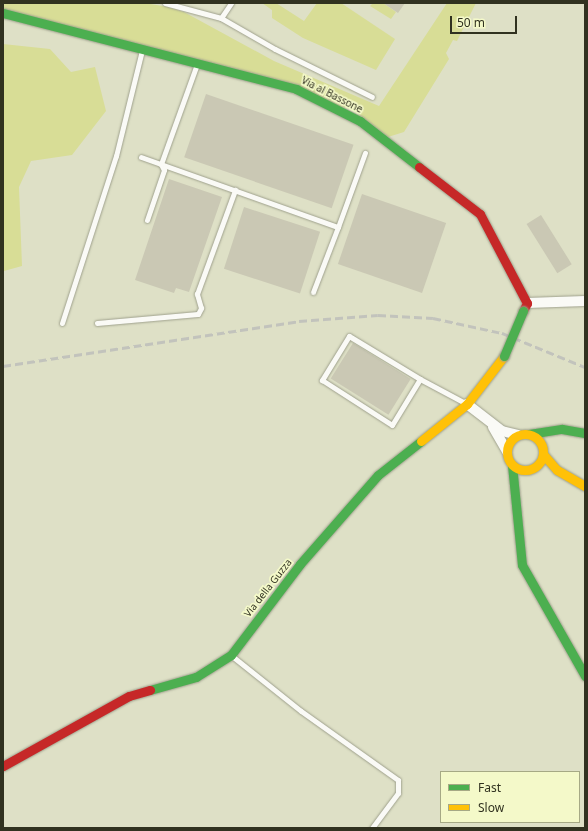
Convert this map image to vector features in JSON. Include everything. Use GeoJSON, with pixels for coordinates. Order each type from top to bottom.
{"type":"FeatureCollection","features":[{"type":"Feature","properties":{"kind":"main road","name":"Via al Bassone"},"geometry":{"type":"LineString","coordinates":[[3,13],[296,89],[360,121],[480,214],[525,307]]}},
{"type":"Feature","properties":{"kind":"main road","name":"Via della Guzza"},"geometry":{"type":"LineString","coordinates":[[3,766],[128,696],[196,677],[231,655],[300,564],[378,475],[467,404],[504,356],[525,307]]}},
{"type":"Feature","properties":{"kind":"main road"},"geometry":{"type":"LineString","coordinates":[[518,503],[533,468],[543,451],[562,429]]}},
{"type":"Feature","properties":{"kind":"main road"},"geometry":{"type":"LineString","coordinates":[[585,433],[562,429],[518,435],[510,442],[506,451],[512,465],[518,503],[517,537],[522,565],[534,590],[585,676]]}},
{"type":"Feature","properties":{"kind":"main road"},"geometry":{"type":"LineString","coordinates":[[529,434],[538,439],[543,451],[557,470],[585,486]]}},
{"type":"Feature","properties":{"kind":"main road"},"geometry":{"type":"LineString","coordinates":[[512,465],[522,470],[533,468]]}},
{"type":"Feature","properties":{"kind":"street"},"geometry":{"type":"LineString","coordinates":[[525,307],[585,301]]}},
{"type":"Feature","properties":{"kind":"street"},"geometry":{"type":"LineString","coordinates":[[467,404],[489,422],[518,435]]}},
{"type":"Feature","properties":{"kind":"street"},"geometry":{"type":"LineString","coordinates":[[489,422],[506,451]]}},
{"type":"Feature","properties":{"kind":"lane","name":"Via al Bassone"},"geometry":{"type":"LineString","coordinates":[[165,3],[221,18],[274,49],[372,97]]}},
{"type":"Feature","properties":{"kind":"lane"},"geometry":{"type":"LineString","coordinates":[[221,18],[231,3]]}},
{"type":"Feature","properties":{"kind":"lane"},"geometry":{"type":"LineString","coordinates":[[62,323],[116,156],[143,49]]}},
{"type":"Feature","properties":{"kind":"lane"},"geometry":{"type":"LineString","coordinates":[[147,220],[164,170],[161,164],[197,63]]}},
{"type":"Feature","properties":{"kind":"lane"},"geometry":{"type":"LineString","coordinates":[[314,292],[365,153]]}},
{"type":"Feature","properties":{"kind":"lane"},"geometry":{"type":"LineString","coordinates":[[141,157],[338,227]]}},
{"type":"Feature","properties":{"kind":"lane"},"geometry":{"type":"LineString","coordinates":[[97,323],[198,314],[201,308],[197,294],[236,190]]}},
{"type":"Feature","properties":{"kind":"lane"},"geometry":{"type":"LineString","coordinates":[[420,379],[392,425],[322,380],[349,336],[420,379],[467,404]]}},
{"type":"Feature","properties":{"kind":"lane"},"geometry":{"type":"LineString","coordinates":[[231,655],[300,711],[398,780],[398,793],[372,828]]}},
{"type":"Feature","properties":{"kind":"green space"},"geometry":{"type":"Polygon","coordinates":[[[3,3],[145,3],[168,7],[184,12],[274,61],[379,106],[447,3],[476,3],[457,41],[453,40],[446,53],[449,59],[404,132],[388,137],[353,110],[3,9],[3,3]]]}},
{"type":"Feature","properties":{"kind":"green space"},"geometry":{"type":"Polygon","coordinates":[[[262,3],[276,3],[304,21],[317,3],[341,3],[395,39],[376,70],[303,38],[272,18],[272,10],[262,3]]]}},
{"type":"Feature","properties":{"kind":"green space"},"geometry":{"type":"Polygon","coordinates":[[[373,3],[383,3],[396,12],[391,19],[370,6],[373,3]]]}},
{"type":"Feature","properties":{"kind":"green space"},"geometry":{"type":"Polygon","coordinates":[[[3,44],[50,49],[71,72],[95,67],[106,111],[72,155],[31,161],[19,187],[22,266],[4,271],[3,44]]]}},
{"type":"Feature","properties":{"kind":"building"},"geometry":{"type":"Polygon","coordinates":[[[383,3],[405,3],[398,13],[383,3]]]}},
{"type":"Feature","properties":{"kind":"building"},"geometry":{"type":"Polygon","coordinates":[[[206,94],[354,145],[332,208],[184,157],[206,94]]]}},
{"type":"Feature","properties":{"kind":"building"},"geometry":{"type":"Polygon","coordinates":[[[169,179],[222,197],[189,292],[176,288],[174,293],[135,280],[169,179]]]}},
{"type":"Feature","properties":{"kind":"building"},"geometry":{"type":"Polygon","coordinates":[[[362,194],[446,223],[422,293],[338,264],[362,194]]]}},
{"type":"Feature","properties":{"kind":"building"},"geometry":{"type":"Polygon","coordinates":[[[244,207],[320,232],[300,294],[224,269],[244,207]]]}},
{"type":"Feature","properties":{"kind":"building"},"geometry":{"type":"Polygon","coordinates":[[[541,215],[572,264],[557,273],[527,224],[541,215]]]}},
{"type":"Feature","properties":{"kind":"building"},"geometry":{"type":"Polygon","coordinates":[[[353,343],[411,379],[388,415],[331,379],[353,343]]]}},
{"type":"Feature","properties":{"kind":"railway"},"geometry":{"type":"LineString","coordinates":[[3,366],[299,321],[378,315],[433,318],[502,333],[585,367]]}},
{"type":"Feature","properties":{"kind":"traffic: fast"},"geometry":{"type":"LineString","coordinates":[[3,13],[296,89],[360,121],[419,167]]}},
{"type":"Feature","properties":{"kind":"traffic: fast"},"geometry":{"type":"LineString","coordinates":[[504,356],[523,311]]}},
{"type":"Feature","properties":{"kind":"traffic: fast"},"geometry":{"type":"LineString","coordinates":[[529,434],[562,429],[585,433]]}},
{"type":"Feature","properties":{"kind":"traffic: fast"},"geometry":{"type":"LineString","coordinates":[[150,690],[196,677],[231,655],[300,564],[378,475],[421,441]]}},
{"type":"Feature","properties":{"kind":"traffic: fast"},"geometry":{"type":"LineString","coordinates":[[512,465],[522,565],[585,676]]}},
{"type":"Feature","properties":{"kind":"traffic: slow"},"geometry":{"type":"LineString","coordinates":[[421,441],[467,404],[504,356]]}},
{"type":"Feature","properties":{"kind":"traffic: slow"},"geometry":{"type":"LineString","coordinates":[[529,434],[538,439],[542,445],[543,452],[542,459],[538,465],[529,470],[521,470],[512,465],[508,459],[507,448],[512,439],[518,435],[529,434]]}},
{"type":"Feature","properties":{"kind":"traffic: slow"},"geometry":{"type":"LineString","coordinates":[[543,454],[557,470],[585,486]]}},
{"type":"Feature","properties":{"kind":"traffic: jam"},"geometry":{"type":"LineString","coordinates":[[419,167],[480,214],[527,303],[523,311]]}},
{"type":"Feature","properties":{"kind":"traffic: jam"},"geometry":{"type":"LineString","coordinates":[[3,766],[129,696],[150,690]]}}]}
